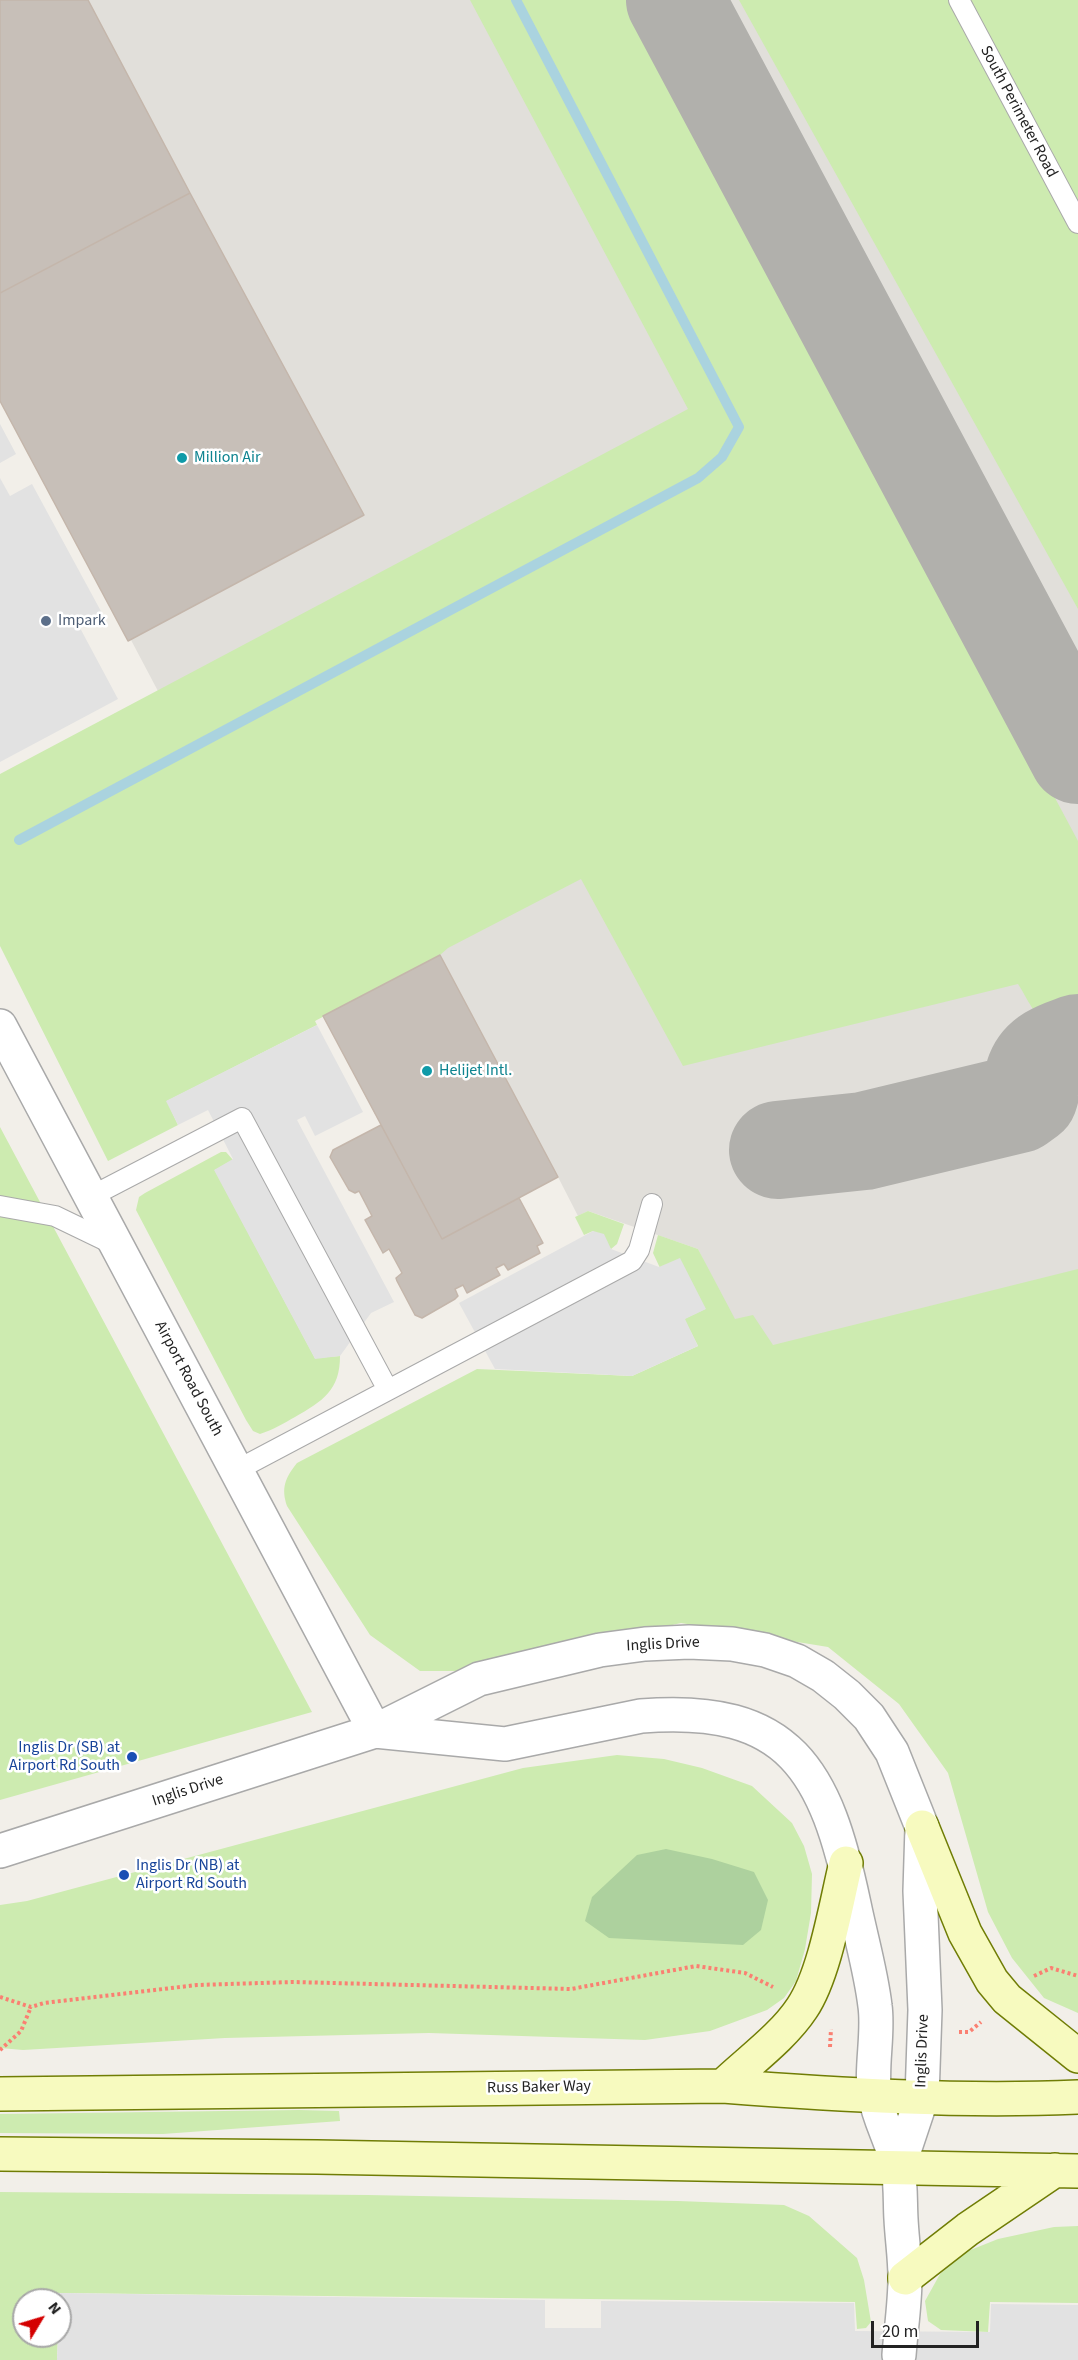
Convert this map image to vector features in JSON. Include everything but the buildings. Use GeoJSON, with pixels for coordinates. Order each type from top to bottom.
{"type":"FeatureCollection","features":[{"type":"Feature","properties":{"kind":"main road"},"geometry":{"type":"LineString","coordinates":[[922,1827],[966,1933],[992,1981],[1007,1999],[1078,2056]]}},
{"type":"Feature","properties":{"kind":"main road"},"geometry":{"type":"LineString","coordinates":[[723,2086],[790,2023],[803,2007],[818,1977],[846,1863]]}},
{"type":"Feature","properties":{"kind":"main road","name":"Russ Baker Way"},"geometry":{"type":"LineString","coordinates":[[0,2094],[723,2086],[827,2094],[1016,2100],[1078,2097]]}},
{"type":"Feature","properties":{"kind":"main road"},"geometry":{"type":"LineString","coordinates":[[0,2154],[328,2157],[1066,2171]]}},
{"type":"Feature","properties":{"kind":"main road"},"geometry":{"type":"LineString","coordinates":[[905,2278],[968,2229],[1066,2171]]}},
{"type":"Feature","properties":{"kind":"street","name":"Airport Road South"},"geometry":{"type":"LineString","coordinates":[[0,1026],[375,1731]]}},
{"type":"Feature","properties":{"kind":"street","name":"Inglis Drive"},"geometry":{"type":"LineString","coordinates":[[0,1851],[375,1731],[479,1679],[600,1650],[645,1644],[689,1642],[732,1644],[765,1650],[797,1661],[823,1676],[869,1717],[892,1752],[922,1827],[920,1891],[925,2010],[922,2097],[898,2169]]}},
{"type":"Feature","properties":{"kind":"street","name":"Inglis Drive"},"geometry":{"type":"LineString","coordinates":[[375,1731],[505,1744],[641,1716],[663,1714],[701,1716],[741,1723],[767,1734],[789,1751],[807,1770],[820,1791],[833,1820],[846,1863],[876,2006],[874,2095],[898,2169]]}},
{"type":"Feature","properties":{"kind":"street"},"geometry":{"type":"LineString","coordinates":[[898,2169],[905,2278],[899,2355]]}},
{"type":"Feature","properties":{"kind":"lane","name":"South Perimeter Road"},"geometry":{"type":"LineString","coordinates":[[959,0],[1078,223]]}},
{"type":"Feature","properties":{"kind":"lane"},"geometry":{"type":"LineString","coordinates":[[90,1197],[242,1118],[388,1390]]}},
{"type":"Feature","properties":{"kind":"lane"},"geometry":{"type":"LineString","coordinates":[[237,1470],[632,1261],[639,1250],[652,1204]]}},
{"type":"Feature","properties":{"kind":"lane"},"geometry":{"type":"LineString","coordinates":[[0,1206],[55,1216],[116,1245]]}},
{"type":"Feature","properties":{"kind":"path"},"geometry":{"type":"LineString","coordinates":[[0,1996],[31,2007],[45,2003],[221,1984],[292,1982],[571,1989],[696,1966],[745,1973],[779,1991]]}},
{"type":"Feature","properties":{"kind":"path"},"geometry":{"type":"LineString","coordinates":[[1033,1976],[1051,1968],[1078,1976]]}},
{"type":"Feature","properties":{"kind":"path"},"geometry":{"type":"LineString","coordinates":[[0,2050],[21,2031],[31,2007]]}},
{"type":"Feature","properties":{"kind":"path"},"geometry":{"type":"LineString","coordinates":[[949,2031],[969,2032],[985,2019]]}},
{"type":"Feature","properties":{"kind":"path"},"geometry":{"type":"LineString","coordinates":[[830,2047],[831,2028]]}},
{"type":"Feature","properties":{"kind":"shaded area"},"geometry":{"type":"Polygon","coordinates":[[[0,0],[1078,0],[1078,1957],[867,1598],[698,1249],[588,1211],[578,1216],[558,1177],[442,1239],[323,1016],[328,1013],[131,640],[128,641],[0,401],[0,0]]]}},
{"type":"Feature","properties":{"kind":"shaded area"},"geometry":{"type":"Polygon","coordinates":[[[0,424],[16,454],[0,463],[0,424]]]}},
{"type":"Feature","properties":{"kind":"shaded area","name":"Impark"},"geometry":{"type":"Polygon","coordinates":[[[0,478],[10,496],[32,484],[103,615],[80,628],[118,699],[0,762],[0,478]]]}},
{"type":"Feature","properties":{"kind":"shaded area"},"geometry":{"type":"Polygon","coordinates":[[[317,1025],[363,1112],[315,1136],[305,1116],[297,1120],[394,1302],[371,1313],[340,1356],[315,1359],[214,1170],[233,1159],[208,1110],[178,1125],[166,1101],[317,1025]]]}},
{"type":"Feature","properties":{"kind":"shaded area"},"geometry":{"type":"Polygon","coordinates":[[[593,1231],[604,1234],[611,1249],[659,1267],[680,1258],[706,1309],[685,1319],[698,1346],[632,1376],[495,1369],[459,1303],[593,1231]]]}},
{"type":"Feature","properties":{"kind":"shaded area"},"geometry":{"type":"Polygon","coordinates":[[[72,2293],[545,2300],[545,2328],[601,2328],[601,2301],[854,2303],[855,2331],[990,2332],[991,2304],[1078,2305],[1078,2360],[57,2360],[58,2348],[72,2348],[72,2293]]]}},
{"type":"Feature","properties":{"kind":"green space"},"geometry":{"type":"Polygon","coordinates":[[[470,0],[629,0],[1078,841],[1078,1016],[1058,1028],[1051,1026],[1034,1011],[1018,984],[683,1066],[581,879],[315,1021],[317,1025],[167,1101],[178,1125],[108,1161],[0,946],[0,774],[688,409],[470,0]]]}},
{"type":"Feature","properties":{"kind":"green space"},"geometry":{"type":"Polygon","coordinates":[[[739,0],[1078,0],[1078,609],[739,0]]]}},
{"type":"Feature","properties":{"kind":"green space"},"geometry":{"type":"Polygon","coordinates":[[[0,1127],[312,1712],[0,1800],[0,1127]]]}},
{"type":"Feature","properties":{"kind":"green space"},"geometry":{"type":"Polygon","coordinates":[[[221,1152],[226,1152],[233,1160],[215,1170],[315,1358],[340,1356],[337,1378],[322,1400],[287,1422],[260,1434],[253,1431],[246,1420],[136,1210],[139,1197],[221,1152]]]}},
{"type":"Feature","properties":{"kind":"green space"},"geometry":{"type":"Polygon","coordinates":[[[588,1211],[624,1224],[617,1244],[611,1249],[593,1231],[584,1235],[575,1217],[588,1211]]]}},
{"type":"Feature","properties":{"kind":"green space"},"geometry":{"type":"Polygon","coordinates":[[[658,1235],[698,1249],[735,1319],[753,1315],[773,1345],[1078,1269],[1078,2013],[1044,1998],[1012,1958],[988,1912],[948,1773],[899,1704],[828,1647],[681,1623],[468,1671],[420,1671],[370,1635],[287,1506],[284,1494],[285,1483],[297,1463],[477,1369],[632,1376],[698,1346],[684,1319],[705,1309],[660,1268],[653,1253],[658,1235]]]}},
{"type":"Feature","properties":{"kind":"green space"},"geometry":{"type":"Polygon","coordinates":[[[617,1755],[664,1759],[702,1768],[752,1786],[792,1823],[804,1846],[812,1874],[811,1913],[805,1949],[796,1981],[784,1998],[767,2010],[710,2031],[645,2040],[429,2033],[225,2038],[23,2050],[0,2048],[0,1905],[27,1901],[523,1768],[617,1755]]]}},
{"type":"Feature","properties":{"kind":"green space"},"geometry":{"type":"Polygon","coordinates":[[[666,1849],[712,1859],[754,1872],[768,1900],[761,1930],[743,1945],[609,1938],[585,1921],[592,1897],[637,1855],[666,1849]]]}},
{"type":"Feature","properties":{"kind":"green space"},"geometry":{"type":"Polygon","coordinates":[[[339,2111],[340,2121],[163,2134],[0,2133],[0,2114],[339,2111]]]}},
{"type":"Feature","properties":{"kind":"green space"},"geometry":{"type":"Polygon","coordinates":[[[0,2192],[368,2195],[784,2205],[809,2216],[857,2258],[864,2280],[871,2322],[866,2328],[857,2329],[855,2302],[72,2293],[72,2288],[12,2288],[12,2348],[58,2348],[57,2360],[0,2360],[0,2192]]]}},
{"type":"Feature","properties":{"kind":"green space"},"geometry":{"type":"Polygon","coordinates":[[[1078,2226],[1078,2303],[990,2302],[988,2332],[941,2330],[928,2321],[925,2301],[940,2274],[963,2253],[998,2239],[1054,2227],[1078,2226]]]}},
{"type":"Feature","properties":{"kind":"waterway"},"geometry":{"type":"LineString","coordinates":[[19,840],[698,478],[722,457],[739,427],[516,0]]}},
{"type":"Feature","properties":{"kind":"taxiway"},"geometry":{"type":"LineString","coordinates":[[675,0],[1078,755]]}},
{"type":"Feature","properties":{"kind":"taxiway"},"geometry":{"type":"LineString","coordinates":[[778,1150],[864,1141],[1018,1104],[1029,1096],[1035,1072],[1042,1061],[1047,1056],[1078,1043]]}},
{"type":"Feature","properties":{"kind":"place","name":"Million Air"},"geometry":{"type":"Point","coordinates":[182,458]}},
{"type":"Feature","properties":{"kind":"place","name":"Impark"},"geometry":{"type":"Point","coordinates":[46,621]}},
{"type":"Feature","properties":{"kind":"place","name":"Helijet Intl."},"geometry":{"type":"Point","coordinates":[427,1071]}},
{"type":"Feature","properties":{"kind":"place","name":"Inglis Dr (SB) at Airport Rd South"},"geometry":{"type":"Point","coordinates":[132,1757]}},
{"type":"Feature","properties":{"kind":"place","name":"Inglis Dr (NB) at Airport Rd South"},"geometry":{"type":"Point","coordinates":[124,1875]}}]}
